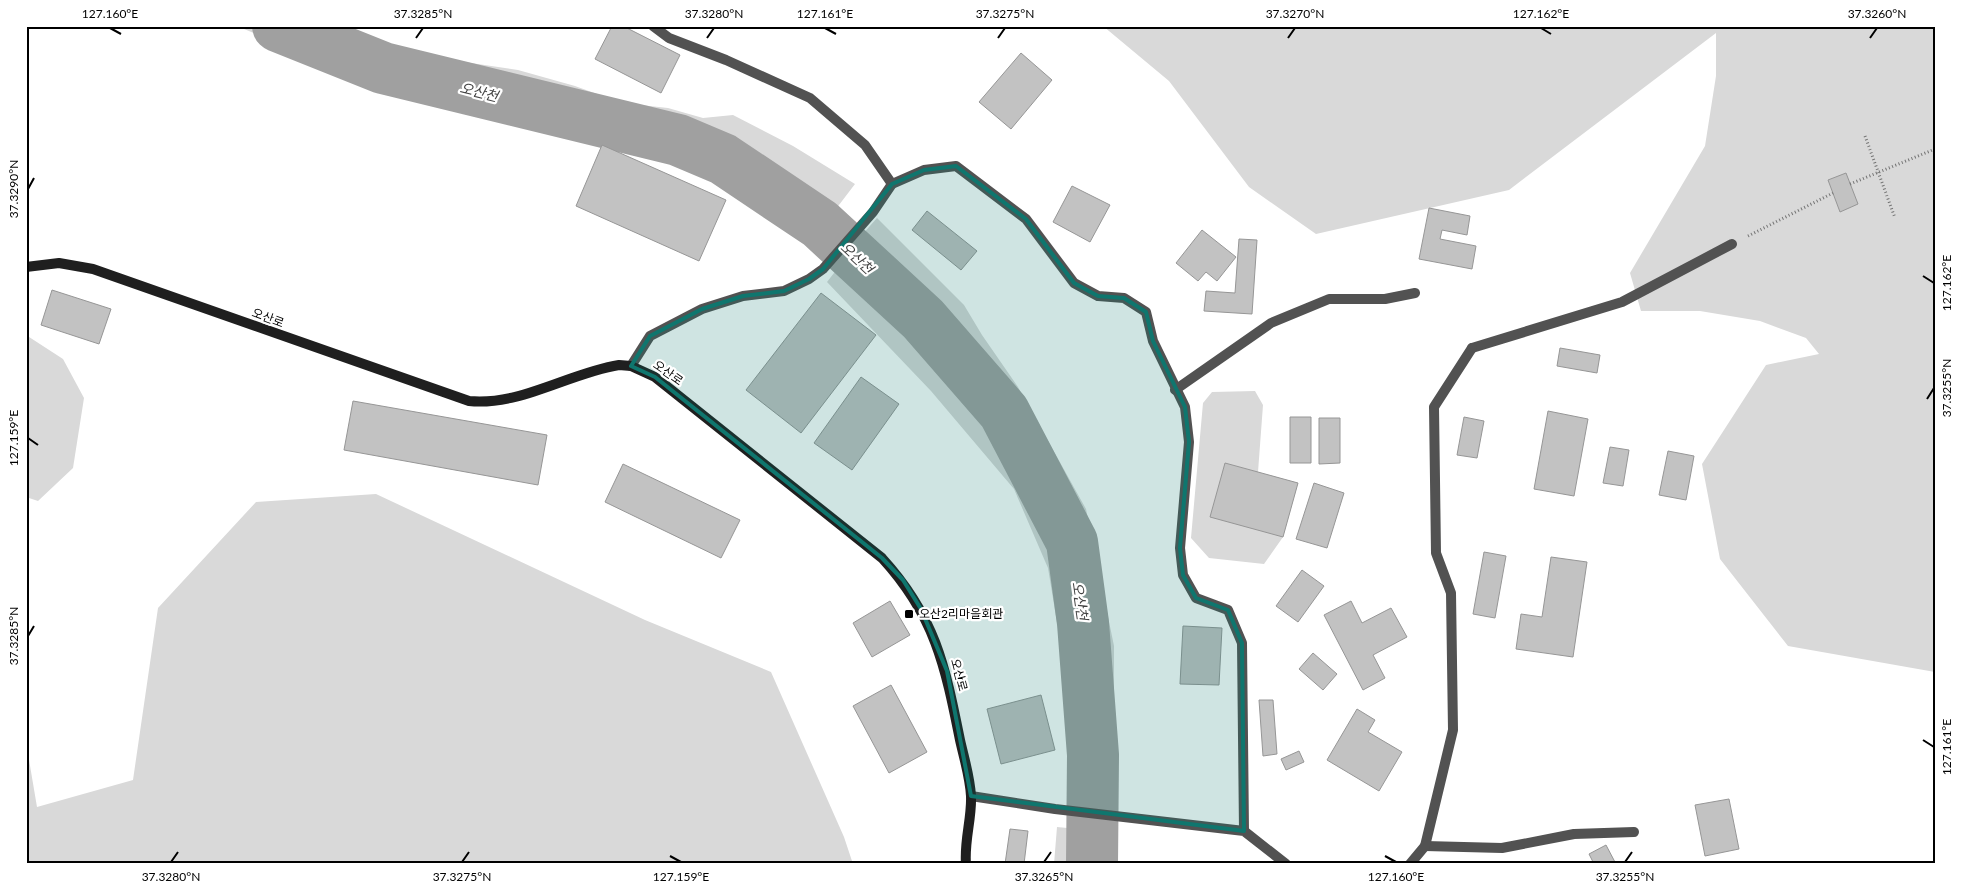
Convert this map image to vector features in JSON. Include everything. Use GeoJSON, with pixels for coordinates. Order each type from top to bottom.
{"type":"FeatureCollection","features":[{"type":"Feature","properties":{"kind":"street"},"geometry":{"type":"LineString","coordinates":[[653,26],[669,38],[726,60],[810,98],[865,145],[892,184]]}},
{"type":"Feature","properties":{"kind":"street"},"geometry":{"type":"LineString","coordinates":[[631,366],[650,336],[702,309],[743,296],[784,291],[809,279],[823,269],[873,212],[892,184],[924,170],[956,166],[1026,219],[1074,283],[1098,296],[1124,298],[1146,312],[1153,341],[1175,390],[1185,407],[1189,442],[1180,548],[1183,575],[1196,598],[1228,610],[1242,643],[1244,831]]}},
{"type":"Feature","properties":{"kind":"street"},"geometry":{"type":"LineString","coordinates":[[1410,864],[1425,846],[1453,730],[1451,593],[1436,552],[1434,407],[1472,348],[1622,302],[1732,244]]}},
{"type":"Feature","properties":{"kind":"street","name":"오산로"},"geometry":{"type":"LineString","coordinates":[[26,266],[59,263],[94,269],[469,401],[501,400],[608,367],[631,366],[649,374],[882,558],[903,580],[921,609],[947,671],[971,796],[965,846],[966,864]]}},
{"type":"Feature","properties":{"kind":"street"},"geometry":{"type":"LineString","coordinates":[[1175,390],[1271,323],[1313,306],[1329,300],[1385,299],[1415,293]]}},
{"type":"Feature","properties":{"kind":"street"},"geometry":{"type":"LineString","coordinates":[[971,796],[1055,809],[1244,831],[1286,864]]}},
{"type":"Feature","properties":{"kind":"street"},"geometry":{"type":"LineString","coordinates":[[1425,846],[1502,848],[1574,834],[1634,832]]}},
{"type":"Feature","properties":{"kind":"path"},"geometry":{"type":"LineString","coordinates":[[1865,136],[1895,218]]}},
{"type":"Feature","properties":{"kind":"path"},"geometry":{"type":"LineString","coordinates":[[1850,184],[1935,149]]}},
{"type":"Feature","properties":{"kind":"path"},"geometry":{"type":"LineString","coordinates":[[1732,244],[1833,193]]}},
{"type":"Feature","properties":{"kind":"highlighted area"},"geometry":{"type":"Polygon","coordinates":[[[956,166],[1026,219],[1074,283],[1098,296],[1124,298],[1146,312],[1153,341],[1185,407],[1189,442],[1180,548],[1183,575],[1196,598],[1228,610],[1242,643],[1244,831],[971,796],[947,671],[921,609],[903,580],[882,558],[655,377],[631,366],[650,336],[702,309],[743,296],[784,291],[809,279],[823,269],[892,184],[924,170],[956,166]]]}},
{"type":"Feature","properties":{"kind":"shaded area"},"geometry":{"type":"Polygon","coordinates":[[[237,26],[272,26],[380,72],[679,144],[722,164],[820,229],[813,242],[746,190],[721,175],[679,157],[614,138],[474,105],[359,74],[237,26]]]}},
{"type":"Feature","properties":{"kind":"shaded area"},"geometry":{"type":"Polygon","coordinates":[[[297,26],[347,26],[387,44],[437,58],[518,70],[575,86],[622,103],[668,108],[703,118],[733,115],[793,146],[855,184],[826,222],[775,182],[730,157],[679,134],[620,122],[384,62],[297,26]]]}},
{"type":"Feature","properties":{"kind":"shaded area"},"geometry":{"type":"Polygon","coordinates":[[[1103,26],[1935,26],[1935,672],[1788,646],[1720,559],[1702,464],[1766,365],[1819,354],[1806,338],[1760,321],[1700,311],[1641,311],[1630,273],[1705,146],[1716,76],[1716,33],[1509,190],[1316,234],[1249,187],[1169,81],[1103,26]]]}},
{"type":"Feature","properties":{"kind":"shaded area"},"geometry":{"type":"Polygon","coordinates":[[[877,218],[964,305],[1018,387],[1086,509],[1114,646],[1114,801],[1097,801],[1097,760],[1076,542],[1006,411],[926,316],[853,245],[877,218]]]}},
{"type":"Feature","properties":{"kind":"shaded area"},"geometry":{"type":"Polygon","coordinates":[[[848,255],[921,323],[1000,414],[1069,543],[1088,800],[1071,797],[1071,708],[1048,568],[1014,489],[931,391],[827,282],[848,255]]]}},
{"type":"Feature","properties":{"kind":"shaded area"},"geometry":{"type":"Polygon","coordinates":[[[26,335],[63,359],[84,398],[73,468],[38,501],[26,497],[26,335]]]}},
{"type":"Feature","properties":{"kind":"shaded area"},"geometry":{"type":"Polygon","coordinates":[[[1255,391],[1263,405],[1258,472],[1298,483],[1283,537],[1264,564],[1209,558],[1191,538],[1203,403],[1212,392],[1255,391]]]}},
{"type":"Feature","properties":{"kind":"shaded area"},"geometry":{"type":"Polygon","coordinates":[[[376,494],[645,620],[771,672],[844,837],[853,864],[26,864],[26,742],[37,807],[133,780],[158,608],[256,502],[376,494]]]}},
{"type":"Feature","properties":{"kind":"shaded area"},"geometry":{"type":"Polygon","coordinates":[[[1057,827],[1088,830],[1087,864],[1054,864],[1057,827]]]}},
{"type":"Feature","properties":{"kind":"shaded area"},"geometry":{"type":"Polygon","coordinates":[[[1094,832],[1105,832],[1108,864],[1094,864],[1094,832]]]}},
{"type":"Feature","properties":{"kind":"building"},"geometry":{"type":"Polygon","coordinates":[[[612,26],[623,26],[680,55],[661,93],[595,59],[612,26]]]}},
{"type":"Feature","properties":{"kind":"building"},"geometry":{"type":"Polygon","coordinates":[[[1021,53],[1052,80],[1011,129],[979,102],[1021,53]]]}},
{"type":"Feature","properties":{"kind":"building"},"geometry":{"type":"Polygon","coordinates":[[[602,145],[726,200],[699,261],[576,206],[602,145]]]}},
{"type":"Feature","properties":{"kind":"building"},"geometry":{"type":"Polygon","coordinates":[[[1846,173],[1858,204],[1840,212],[1828,180],[1846,173]]]}},
{"type":"Feature","properties":{"kind":"building"},"geometry":{"type":"Polygon","coordinates":[[[1072,186],[1110,205],[1090,242],[1053,222],[1072,186]]]}},
{"type":"Feature","properties":{"kind":"building"},"geometry":{"type":"Polygon","coordinates":[[[1429,208],[1470,216],[1467,235],[1442,230],[1440,239],[1476,246],[1472,269],[1419,259],[1429,208]]]}},
{"type":"Feature","properties":{"kind":"building"},"geometry":{"type":"Polygon","coordinates":[[[927,211],[977,251],[961,270],[912,230],[927,211]]]}},
{"type":"Feature","properties":{"kind":"building"},"geometry":{"type":"Polygon","coordinates":[[[1202,230],[1236,257],[1217,281],[1206,272],[1198,281],[1176,263],[1202,230]]]}},
{"type":"Feature","properties":{"kind":"building"},"geometry":{"type":"Polygon","coordinates":[[[1239,239],[1257,240],[1252,314],[1204,311],[1206,291],[1235,293],[1239,239]]]}},
{"type":"Feature","properties":{"kind":"building"},"geometry":{"type":"Polygon","coordinates":[[[52,290],[111,309],[99,344],[41,325],[52,290]]]}},
{"type":"Feature","properties":{"kind":"building"},"geometry":{"type":"Polygon","coordinates":[[[821,293],[876,335],[801,433],[746,390],[821,293]]]}},
{"type":"Feature","properties":{"kind":"building"},"geometry":{"type":"Polygon","coordinates":[[[1560,348],[1600,355],[1597,373],[1557,366],[1560,348]]]}},
{"type":"Feature","properties":{"kind":"building"},"geometry":{"type":"Polygon","coordinates":[[[861,377],[899,404],[852,470],[814,443],[861,377]]]}},
{"type":"Feature","properties":{"kind":"building"},"geometry":{"type":"Polygon","coordinates":[[[353,401],[547,435],[538,485],[344,450],[353,401]]]}},
{"type":"Feature","properties":{"kind":"building"},"geometry":{"type":"Polygon","coordinates":[[[1548,411],[1588,419],[1574,496],[1534,489],[1548,411]]]}},
{"type":"Feature","properties":{"kind":"building"},"geometry":{"type":"Polygon","coordinates":[[[1290,417],[1311,417],[1311,463],[1290,463],[1290,417]]]}},
{"type":"Feature","properties":{"kind":"building"},"geometry":{"type":"Polygon","coordinates":[[[1464,417],[1484,421],[1477,458],[1457,455],[1464,417]]]}},
{"type":"Feature","properties":{"kind":"building"},"geometry":{"type":"Polygon","coordinates":[[[1319,418],[1340,418],[1340,463],[1319,464],[1319,418]]]}},
{"type":"Feature","properties":{"kind":"building"},"geometry":{"type":"Polygon","coordinates":[[[1610,447],[1629,450],[1623,486],[1603,483],[1610,447]]]}},
{"type":"Feature","properties":{"kind":"building"},"geometry":{"type":"Polygon","coordinates":[[[1668,451],[1694,456],[1686,500],[1659,495],[1668,451]]]}},
{"type":"Feature","properties":{"kind":"building"},"geometry":{"type":"Polygon","coordinates":[[[1225,463],[1298,483],[1283,537],[1210,517],[1225,463]]]}},
{"type":"Feature","properties":{"kind":"building"},"geometry":{"type":"Polygon","coordinates":[[[623,464],[740,520],[721,558],[605,502],[623,464]]]}},
{"type":"Feature","properties":{"kind":"building"},"geometry":{"type":"Polygon","coordinates":[[[1314,483],[1344,493],[1327,548],[1296,539],[1314,483]]]}},
{"type":"Feature","properties":{"kind":"building"},"geometry":{"type":"Polygon","coordinates":[[[1484,552],[1506,556],[1495,618],[1473,614],[1484,552]]]}},
{"type":"Feature","properties":{"kind":"building"},"geometry":{"type":"Polygon","coordinates":[[[1551,557],[1587,562],[1573,657],[1516,649],[1521,614],[1542,617],[1551,557]]]}},
{"type":"Feature","properties":{"kind":"building"},"geometry":{"type":"Polygon","coordinates":[[[1302,570],[1324,586],[1298,622],[1276,606],[1302,570]]]}},
{"type":"Feature","properties":{"kind":"building"},"geometry":{"type":"Polygon","coordinates":[[[890,601],[910,635],[872,657],[853,623],[890,601]]]}},
{"type":"Feature","properties":{"kind":"building"},"geometry":{"type":"Polygon","coordinates":[[[1351,601],[1362,623],[1391,608],[1407,637],[1373,655],[1385,678],[1363,690],[1324,615],[1351,601]]]}},
{"type":"Feature","properties":{"kind":"building"},"geometry":{"type":"Polygon","coordinates":[[[1183,626],[1222,628],[1219,685],[1180,684],[1183,626]]]}},
{"type":"Feature","properties":{"kind":"building"},"geometry":{"type":"Polygon","coordinates":[[[1313,653],[1337,674],[1323,690],[1299,669],[1313,653]]]}},
{"type":"Feature","properties":{"kind":"building"},"geometry":{"type":"Polygon","coordinates":[[[891,685],[927,752],[889,773],[853,706],[891,685]]]}},
{"type":"Feature","properties":{"kind":"building"},"geometry":{"type":"Polygon","coordinates":[[[1041,695],[1055,750],[1001,764],[987,709],[1041,695]]]}},
{"type":"Feature","properties":{"kind":"building"},"geometry":{"type":"Polygon","coordinates":[[[1259,700],[1273,700],[1277,754],[1263,756],[1259,700]]]}},
{"type":"Feature","properties":{"kind":"building"},"geometry":{"type":"Polygon","coordinates":[[[1357,709],[1375,720],[1368,732],[1402,752],[1379,791],[1327,760],[1357,709]]]}},
{"type":"Feature","properties":{"kind":"building"},"geometry":{"type":"Polygon","coordinates":[[[1299,751],[1304,762],[1286,770],[1281,759],[1299,751]]]}},
{"type":"Feature","properties":{"kind":"building"},"geometry":{"type":"Polygon","coordinates":[[[1729,799],[1739,849],[1705,856],[1695,805],[1729,799]]]}},
{"type":"Feature","properties":{"kind":"building"},"geometry":{"type":"Polygon","coordinates":[[[1010,829],[1028,831],[1024,864],[1005,864],[1010,829]]]}},
{"type":"Feature","properties":{"kind":"building"},"geometry":{"type":"Polygon","coordinates":[[[1606,845],[1616,864],[1594,864],[1589,854],[1606,845]]]}},
{"type":"Feature","properties":{"kind":"waterway","name":"오산천"},"geometry":{"type":"LineString","coordinates":[[278,26],[383,68],[678,140],[723,159],[820,224],[923,319],[1004,412],[1072,542],[1083,623],[1093,755],[1092,864]]}},
{"type":"Feature","properties":{"kind":"place","name":"오산2리마을회관"},"geometry":{"type":"Point","coordinates":[909,614]}}]}
